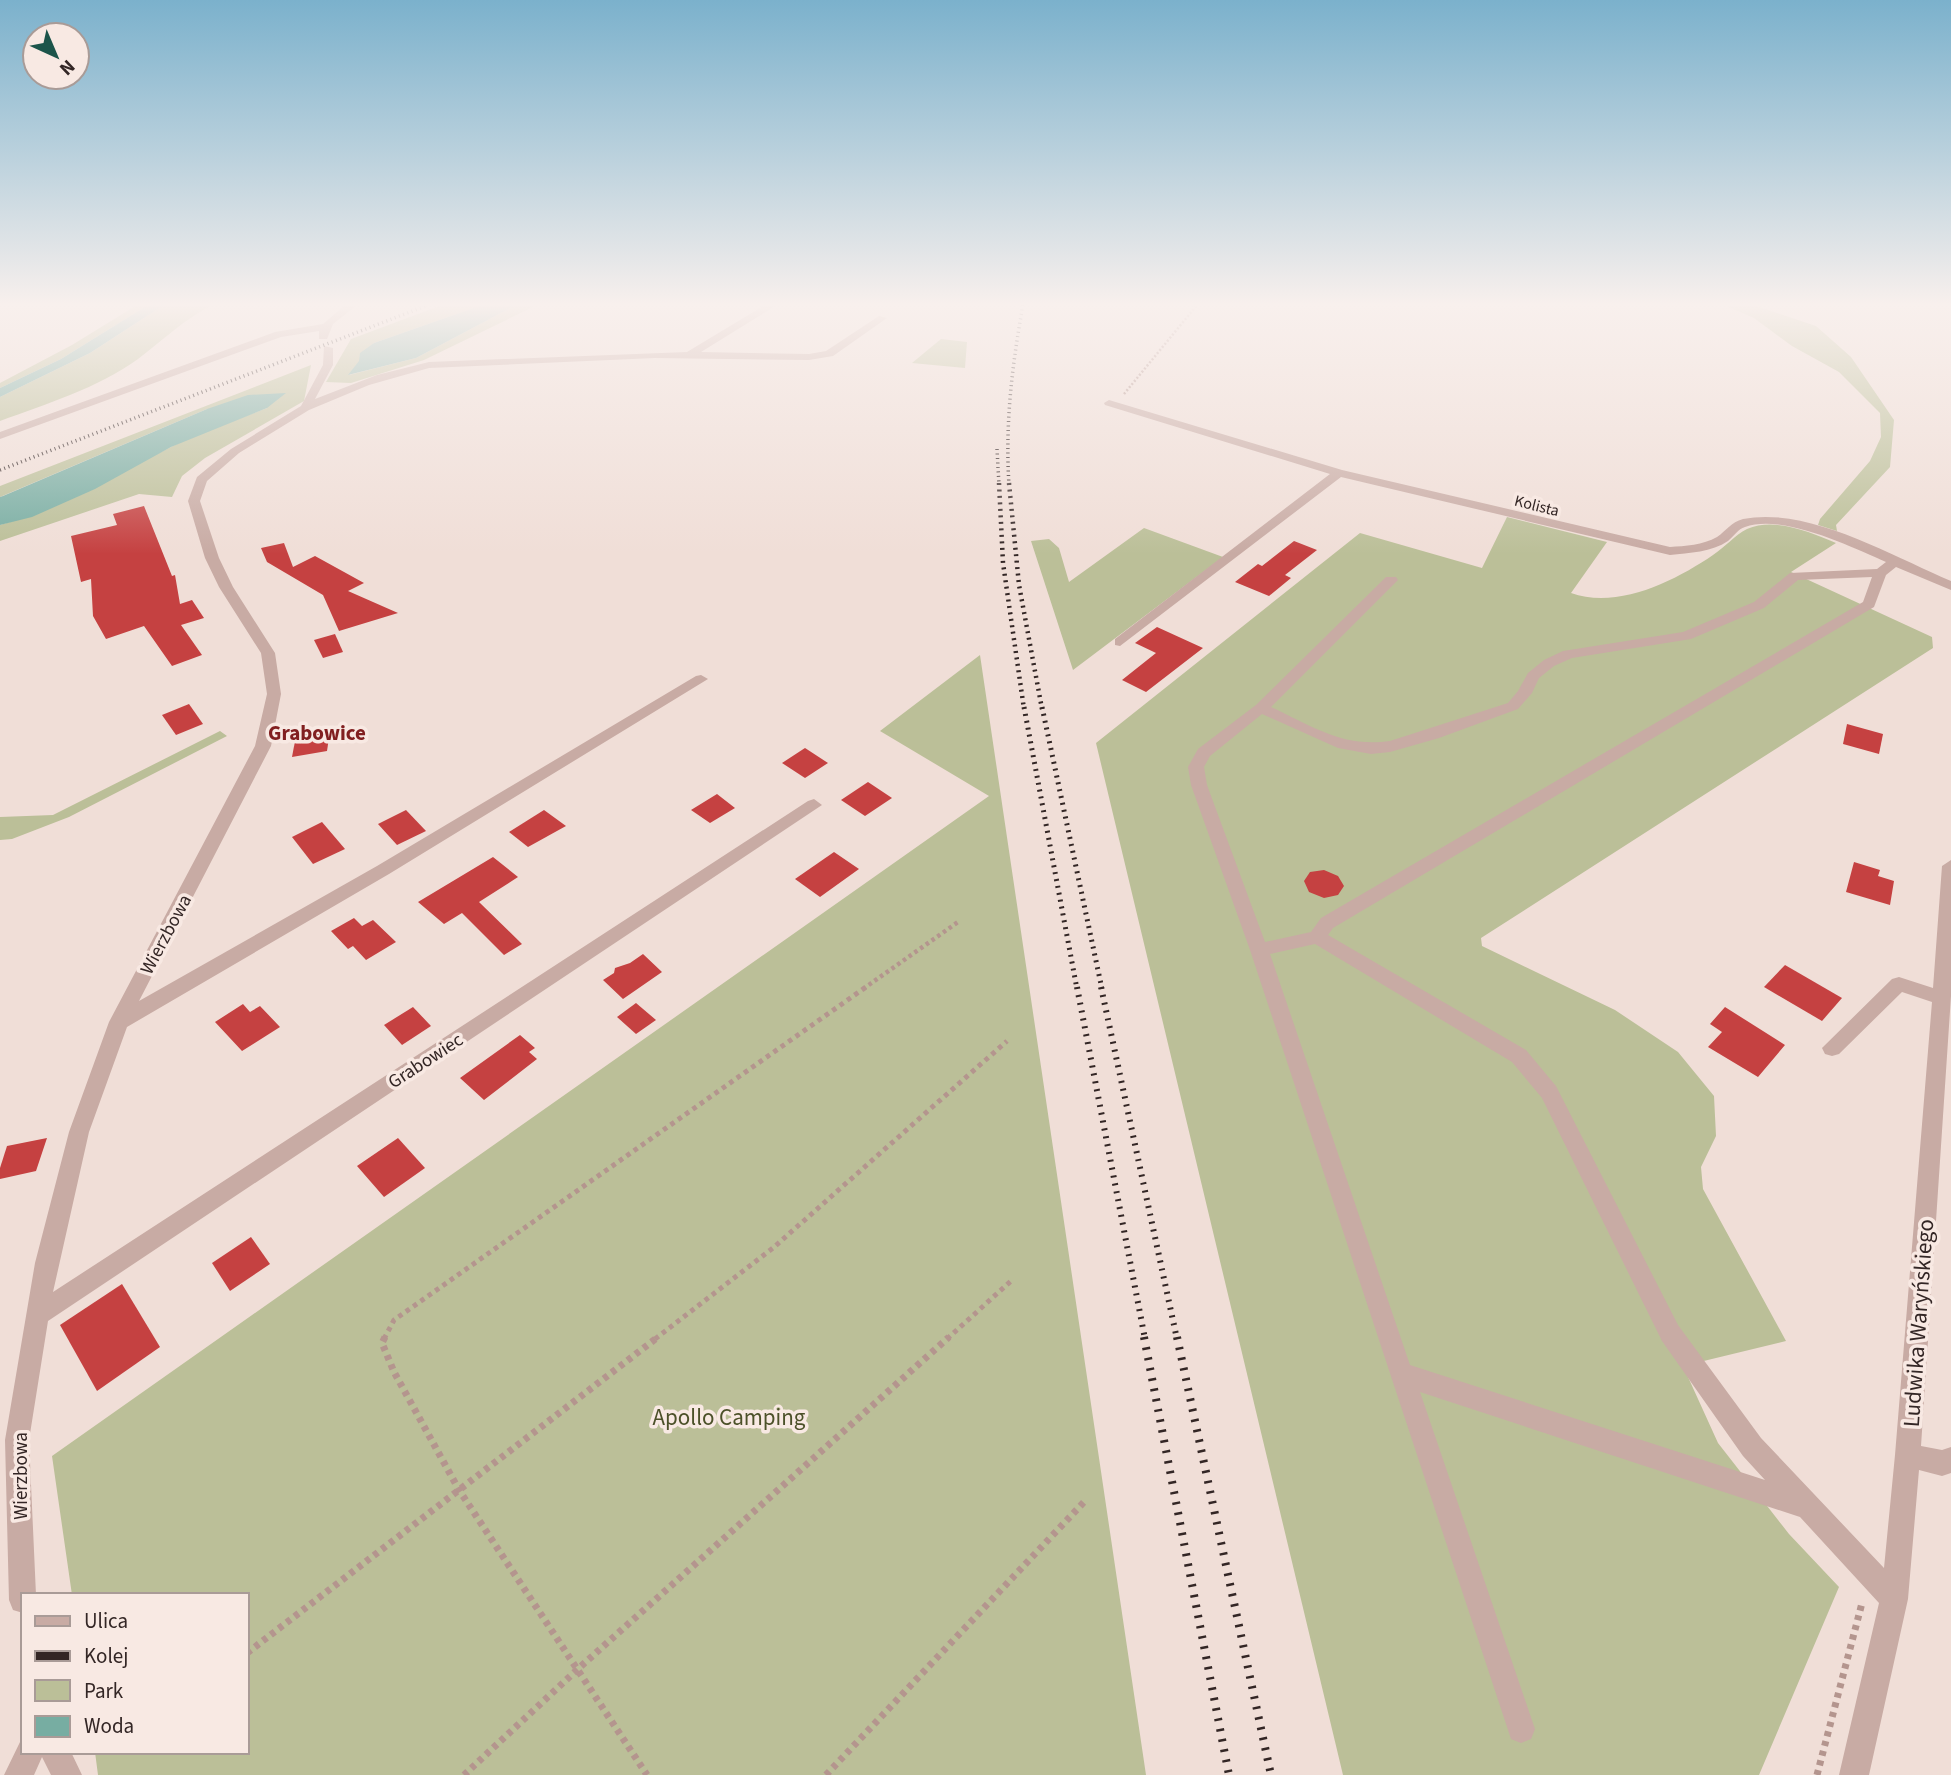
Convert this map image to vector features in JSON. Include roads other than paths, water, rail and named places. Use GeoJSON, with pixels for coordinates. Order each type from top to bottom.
{"type":"FeatureCollection","features":[{"type":"Feature","properties":{"kind":"street"},"geometry":{"type":"LineString","coordinates":[[0,436],[132,388]]}},
{"type":"Feature","properties":{"kind":"street","name":"Wierzbowa"},"geometry":{"type":"LineString","coordinates":[[23,1593],[17,1440],[46,1263],[79,1132],[120,1022],[263,746],[274,694],[268,653],[226,587],[212,558],[194,501],[201,480],[235,452],[305,408],[316,388]]}},
{"type":"Feature","properties":{"kind":"street"},"geometry":{"type":"LineString","coordinates":[[305,408],[349,388]]}},
{"type":"Feature","properties":{"kind":"street","name":"Kolista"},"geometry":{"type":"LineString","coordinates":[[1112,404],[1339,473],[1670,551],[1699,548],[1721,539],[1742,523],[1763,520],[1789,522],[1815,529],[1951,586]]}},
{"type":"Feature","properties":{"kind":"street"},"geometry":{"type":"LineString","coordinates":[[1120,642],[1339,473]]}},
{"type":"Feature","properties":{"kind":"street"},"geometry":{"type":"LineString","coordinates":[[1317,937],[1327,922],[1869,604],[1880,573],[1894,562]]}},
{"type":"Feature","properties":{"kind":"street"},"geometry":{"type":"LineString","coordinates":[[1261,708],[1321,737],[1359,749],[1390,747],[1513,706],[1525,693],[1533,676],[1549,663],[1568,654],[1686,636],[1759,605],[1795,576],[1880,573]]}},
{"type":"Feature","properties":{"kind":"street"},"geometry":{"type":"LineString","coordinates":[[1391,580],[1261,708],[1204,753],[1196,767],[1199,785],[1259,950],[1521,1729]]}},
{"type":"Feature","properties":{"kind":"street"},"geometry":{"type":"LineString","coordinates":[[120,1022],[383,870],[701,679]]}},
{"type":"Feature","properties":{"kind":"street","name":"Grabowiec"},"geometry":{"type":"LineString","coordinates":[[36,1316],[814,805]]}},
{"type":"Feature","properties":{"kind":"street","name":"Ludwika Waryńskiego"},"geometry":{"type":"LineString","coordinates":[[1854,1775],[1894,1599],[1908,1455],[1951,866]]}},
{"type":"Feature","properties":{"kind":"street"},"geometry":{"type":"LineString","coordinates":[[1259,950],[1317,937],[1518,1056],[1549,1092],[1670,1333],[1752,1447],[1894,1599]]}},
{"type":"Feature","properties":{"kind":"street"},"geometry":{"type":"LineString","coordinates":[[1832,1048],[1899,984],[1941,998]]}},
{"type":"Feature","properties":{"kind":"street"},"geometry":{"type":"LineString","coordinates":[[1402,1374],[1809,1507]]}},
{"type":"Feature","properties":{"kind":"street"},"geometry":{"type":"LineString","coordinates":[[1908,1455],[1942,1463],[1951,1460]]}},
{"type":"Feature","properties":{"kind":"street"},"geometry":{"type":"LineString","coordinates":[[19,1775],[29,1754]]}},
{"type":"Feature","properties":{"kind":"street"},"geometry":{"type":"LineString","coordinates":[[56,1754],[67,1775]]}},
{"type":"Feature","properties":{"kind":"water"},"geometry":{"type":"Polygon","coordinates":[[[0,388],[19,388],[0,397],[0,388]]]}},
{"type":"Feature","properties":{"kind":"water"},"geometry":{"type":"Polygon","coordinates":[[[286,393],[267,408],[171,447],[95,489],[32,517],[0,525],[0,497],[207,409],[248,395],[286,393]]]}},
{"type":"Feature","properties":{"kind":"railway"},"geometry":{"type":"LineString","coordinates":[[0,470],[213,388]]}},
{"type":"Feature","properties":{"kind":"railway"},"geometry":{"type":"LineString","coordinates":[[1009,485],[1011,388]]}},
{"type":"Feature","properties":{"kind":"railway"},"geometry":{"type":"LineString","coordinates":[[997,449],[999,485]]}},
{"type":"Feature","properties":{"kind":"railway"},"geometry":{"type":"LineString","coordinates":[[999,483],[1003,563],[1024,709]]}},
{"type":"Feature","properties":{"kind":"railway"},"geometry":{"type":"LineString","coordinates":[[1009,483],[1019,585],[1042,709]]}},
{"type":"Feature","properties":{"kind":"railway"},"geometry":{"type":"LineString","coordinates":[[1024,707],[1077,989]]}},
{"type":"Feature","properties":{"kind":"railway"},"geometry":{"type":"LineString","coordinates":[[1042,707],[1102,989]]}},
{"type":"Feature","properties":{"kind":"railway"},"geometry":{"type":"LineString","coordinates":[[1077,987],[1145,1339]]}},
{"type":"Feature","properties":{"kind":"railway"},"geometry":{"type":"LineString","coordinates":[[1101,987],[1177,1339]]}},
{"type":"Feature","properties":{"kind":"railway"},"geometry":{"type":"LineString","coordinates":[[1144,1337],[1229,1775]]}},
{"type":"Feature","properties":{"kind":"railway"},"geometry":{"type":"LineString","coordinates":[[1177,1337],[1271,1775]]}},
{"type":"Feature","properties":{"kind":"district","name":"Grabowice"},"geometry":{"type":"Point","coordinates":[317,733]}},
{"type":"Feature","properties":{"kind":"park label","name":"Apollo Camping"},"geometry":{"type":"Point","coordinates":[729,1417]}}]}
